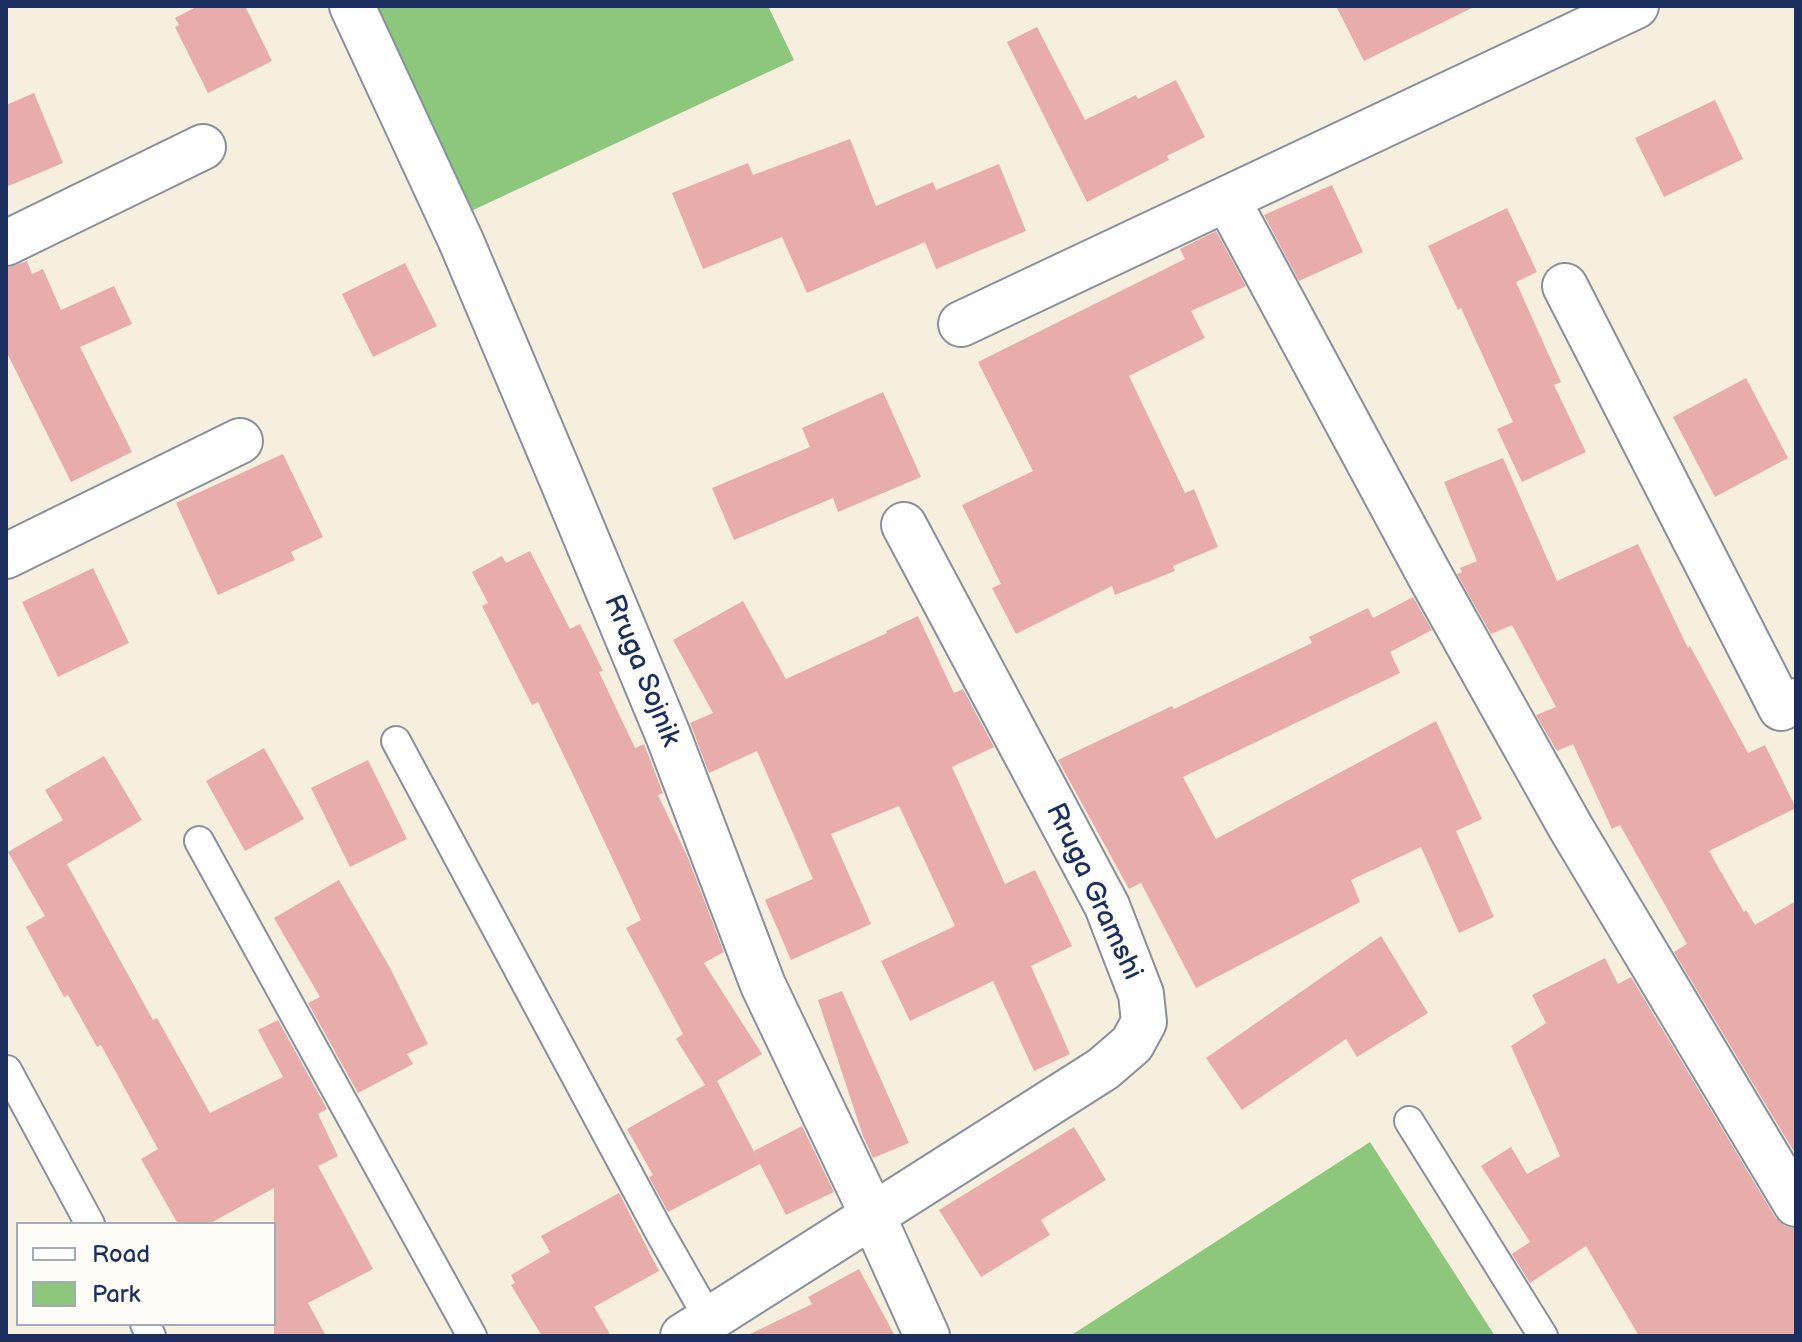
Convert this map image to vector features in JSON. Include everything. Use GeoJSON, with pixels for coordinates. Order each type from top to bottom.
{"type":"FeatureCollection","features":[{"type":"Feature","properties":{"kind":"street","name":"Rruga Sojnik"},"geometry":{"type":"LineString","coordinates":[[352,6],[461,241],[556,466],[668,735],[763,985],[927,1336]]}},
{"type":"Feature","properties":{"kind":"street"},"geometry":{"type":"LineString","coordinates":[[961,324],[1636,6]]}},
{"type":"Feature","properties":{"kind":"street"},"geometry":{"type":"LineString","coordinates":[[6,243],[203,147]]}},
{"type":"Feature","properties":{"kind":"street"},"geometry":{"type":"LineString","coordinates":[[1227,199],[1430,576],[1571,828],[1796,1204]]}},
{"type":"Feature","properties":{"kind":"street"},"geometry":{"type":"LineString","coordinates":[[1565,286],[1781,708],[1796,701]]}},
{"type":"Feature","properties":{"kind":"street"},"geometry":{"type":"LineString","coordinates":[[6,556],[240,441]]}},
{"type":"Feature","properties":{"kind":"street","name":"Rruga Gramshi"},"geometry":{"type":"LineString","coordinates":[[696,1328],[1103,1069],[1132,1044],[1144,1022],[1141,994],[1107,906],[904,525]]}},
{"type":"Feature","properties":{"kind":"lane"},"geometry":{"type":"LineString","coordinates":[[396,741],[660,1233],[696,1328]]}},
{"type":"Feature","properties":{"kind":"lane"},"geometry":{"type":"LineString","coordinates":[[199,841],[472,1336]]}},
{"type":"Feature","properties":{"kind":"lane"},"geometry":{"type":"LineString","coordinates":[[7,1070],[89,1222]]}},
{"type":"Feature","properties":{"kind":"lane"},"geometry":{"type":"LineString","coordinates":[[1409,1121],[1543,1336]]}},
{"type":"Feature","properties":{"kind":"green space"},"geometry":{"type":"Polygon","coordinates":[[[372,6],[768,6],[794,60],[469,212],[372,6]]]}},
{"type":"Feature","properties":{"kind":"green space"},"geometry":{"type":"Polygon","coordinates":[[[1370,1142],[1495,1336],[1070,1336],[1370,1142]]]}},
{"type":"Feature","properties":{"kind":"building"},"geometry":{"type":"Polygon","coordinates":[[[198,6],[245,6],[272,61],[208,93],[175,27],[179,25],[175,18],[198,6]]]}},
{"type":"Feature","properties":{"kind":"building"},"geometry":{"type":"Polygon","coordinates":[[[1336,6],[1476,6],[1364,61],[1336,6]]]}},
{"type":"Feature","properties":{"kind":"building"},"geometry":{"type":"Polygon","coordinates":[[[1037,27],[1085,120],[1176,80],[1205,137],[1167,156],[1169,160],[1087,202],[1007,42],[1037,27]]]}},
{"type":"Feature","properties":{"kind":"building"},"geometry":{"type":"Polygon","coordinates":[[[34,93],[63,163],[6,187],[6,105],[34,93]]]}},
{"type":"Feature","properties":{"kind":"building"},"geometry":{"type":"Polygon","coordinates":[[[1715,100],[1743,159],[1664,197],[1635,138],[1715,100]]]}},
{"type":"Feature","properties":{"kind":"building"},"geometry":{"type":"Polygon","coordinates":[[[850,139],[876,206],[933,182],[936,190],[999,164],[1026,231],[936,269],[925,242],[807,293],[782,237],[703,269],[672,193],[748,163],[753,175],[850,139]]]}},
{"type":"Feature","properties":{"kind":"building"},"geometry":{"type":"Polygon","coordinates":[[[1332,185],[1363,252],[1299,281],[1264,215],[1332,185]]]}},
{"type":"Feature","properties":{"kind":"building"},"geometry":{"type":"Polygon","coordinates":[[[1507,208],[1537,272],[1516,282],[1561,382],[1554,385],[1586,452],[1522,482],[1497,429],[1513,422],[1461,308],[1458,310],[1428,246],[1507,208]]]}},
{"type":"Feature","properties":{"kind":"building"},"geometry":{"type":"Polygon","coordinates":[[[1216,231],[1246,286],[1191,311],[1205,338],[1129,376],[1185,493],[1194,489],[1218,547],[1173,566],[1175,571],[1115,595],[1112,586],[1016,634],[992,588],[1001,584],[962,505],[1033,471],[978,362],[1185,259],[1180,249],[1216,231]]]}},
{"type":"Feature","properties":{"kind":"building"},"geometry":{"type":"Polygon","coordinates":[[[27,261],[32,274],[43,269],[61,310],[114,286],[132,324],[80,347],[132,452],[71,482],[6,351],[6,268],[27,261]]]}},
{"type":"Feature","properties":{"kind":"building"},"geometry":{"type":"Polygon","coordinates":[[[405,263],[437,326],[373,357],[342,294],[405,263]]]}},
{"type":"Feature","properties":{"kind":"building"},"geometry":{"type":"Polygon","coordinates":[[[1746,378],[1788,458],[1715,497],[1673,417],[1746,378]]]}},
{"type":"Feature","properties":{"kind":"building"},"geometry":{"type":"Polygon","coordinates":[[[883,392],[921,477],[838,512],[833,498],[734,540],[712,488],[810,447],[802,428],[883,392]]]}},
{"type":"Feature","properties":{"kind":"building"},"geometry":{"type":"Polygon","coordinates":[[[283,454],[323,537],[291,552],[295,560],[218,595],[176,503],[283,454]]]}},
{"type":"Feature","properties":{"kind":"building"},"geometry":{"type":"Polygon","coordinates":[[[1503,458],[1557,581],[1638,544],[1688,648],[1690,646],[1748,753],[1765,745],[1796,808],[1709,851],[1744,912],[1746,910],[1755,925],[1796,901],[1796,1155],[1674,952],[1687,944],[1620,825],[1612,829],[1573,744],[1557,751],[1536,715],[1556,707],[1512,625],[1491,634],[1457,574],[1462,572],[1460,568],[1477,561],[1444,482],[1503,458]]]}},
{"type":"Feature","properties":{"kind":"building"},"geometry":{"type":"Polygon","coordinates":[[[530,551],[570,629],[580,624],[635,748],[644,744],[663,793],[658,795],[688,858],[724,952],[704,963],[762,1054],[717,1081],[759,1161],[754,1151],[802,1126],[834,1192],[786,1215],[760,1164],[668,1212],[649,1177],[653,1175],[627,1129],[705,1085],[676,1039],[683,1034],[626,928],[641,920],[538,702],[532,705],[482,606],[488,603],[472,572],[502,556],[506,563],[530,551]]]}},
{"type":"Feature","properties":{"kind":"building"},"geometry":{"type":"Polygon","coordinates":[[[93,568],[129,643],[58,677],[22,602],[93,568]]]}},
{"type":"Feature","properties":{"kind":"building"},"geometry":{"type":"Polygon","coordinates":[[[1413,597],[1432,630],[1390,652],[1400,673],[1183,777],[1216,839],[1436,721],[1482,819],[1456,831],[1494,917],[1459,933],[1421,847],[1351,880],[1360,902],[1196,988],[1141,883],[1129,889],[1058,760],[1312,643],[1309,637],[1368,608],[1373,618],[1413,597]]]}},
{"type":"Feature","properties":{"kind":"building"},"geometry":{"type":"Polygon","coordinates":[[[743,601],[786,679],[918,616],[954,693],[963,689],[994,747],[952,767],[1005,884],[1035,870],[1072,946],[1031,966],[1070,1054],[1034,1071],[993,981],[910,1021],[881,961],[955,926],[899,806],[831,834],[871,924],[791,960],[765,900],[813,879],[757,751],[709,773],[690,723],[713,713],[673,640],[743,601]]]}},
{"type":"Feature","properties":{"kind":"building"},"geometry":{"type":"Polygon","coordinates":[[[264,748],[304,819],[245,851],[206,781],[264,748]]]}},
{"type":"Feature","properties":{"kind":"building"},"geometry":{"type":"Polygon","coordinates":[[[104,756],[142,820],[67,864],[153,1020],[157,1018],[210,1113],[283,1077],[258,1030],[278,1020],[327,1109],[318,1114],[338,1156],[318,1166],[373,1269],[308,1303],[326,1336],[274,1336],[274,1188],[213,1222],[177,1222],[141,1159],[158,1149],[101,1045],[97,1047],[68,995],[64,997],[26,927],[45,916],[8,852],[63,820],[45,790],[104,756]]]}},
{"type":"Feature","properties":{"kind":"building"},"geometry":{"type":"Polygon","coordinates":[[[368,760],[407,839],[350,867],[311,788],[368,760]]]}},
{"type":"Feature","properties":{"kind":"building"},"geometry":{"type":"Polygon","coordinates":[[[339,880],[389,966],[428,1044],[407,1054],[413,1064],[358,1093],[308,1003],[320,997],[274,918],[339,880]]]}},
{"type":"Feature","properties":{"kind":"building"},"geometry":{"type":"Polygon","coordinates":[[[1381,936],[1428,1013],[1357,1057],[1346,1039],[1242,1110],[1206,1058],[1381,936]]]}},
{"type":"Feature","properties":{"kind":"building"},"geometry":{"type":"Polygon","coordinates":[[[1605,958],[1618,984],[1631,977],[1775,1217],[1785,1226],[1796,1229],[1796,1336],[1639,1336],[1586,1246],[1530,1283],[1512,1254],[1530,1242],[1481,1166],[1511,1147],[1527,1174],[1560,1156],[1511,1046],[1546,1023],[1532,995],[1605,958]]]}},
{"type":"Feature","properties":{"kind":"building"},"geometry":{"type":"Polygon","coordinates":[[[842,991],[909,1143],[873,1158],[818,1000],[842,991]]]}},
{"type":"Feature","properties":{"kind":"building"},"geometry":{"type":"Polygon","coordinates":[[[1074,1127],[1106,1180],[1041,1220],[1050,1235],[981,1277],[939,1210],[1074,1127]]]}},
{"type":"Feature","properties":{"kind":"building"},"geometry":{"type":"Polygon","coordinates":[[[619,1193],[659,1271],[594,1307],[611,1336],[542,1336],[511,1285],[515,1283],[511,1275],[550,1252],[541,1236],[619,1193]]]}},
{"type":"Feature","properties":{"kind":"building"},"geometry":{"type":"Polygon","coordinates":[[[859,1269],[895,1336],[746,1336],[812,1304],[808,1297],[859,1269]]]}}]}
